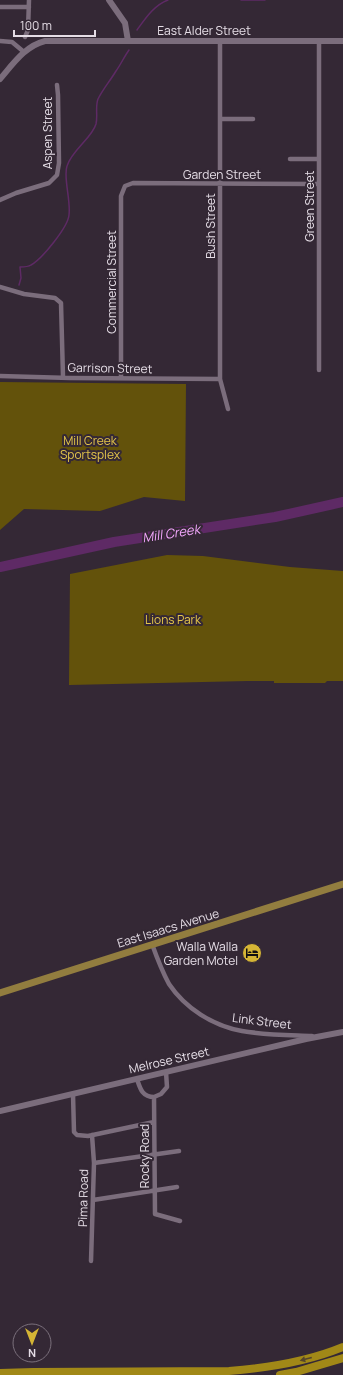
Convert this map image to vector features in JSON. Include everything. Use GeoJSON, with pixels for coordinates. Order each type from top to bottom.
{"type":"FeatureCollection","features":[{"type":"Feature","properties":{"kind":"highway"},"geometry":{"type":"LineString","coordinates":[[0,1373],[259,1369],[292,1363],[343,1347]]}},
{"type":"Feature","properties":{"kind":"highway"},"geometry":{"type":"LineString","coordinates":[[280,1375],[296,1372],[343,1358]]}},
{"type":"Feature","properties":{"kind":"main road","name":"East Isaacs Avenue"},"geometry":{"type":"LineString","coordinates":[[0,993],[343,884]]}},
{"type":"Feature","properties":{"kind":"street"},"geometry":{"type":"LineString","coordinates":[[25,37],[28,30],[29,0]]}},
{"type":"Feature","properties":{"kind":"street"},"geometry":{"type":"LineString","coordinates":[[109,0],[125,23],[128,41]]}},
{"type":"Feature","properties":{"kind":"street"},"geometry":{"type":"LineString","coordinates":[[0,7],[29,7]]}},
{"type":"Feature","properties":{"kind":"street"},"geometry":{"type":"LineString","coordinates":[[0,41],[12,42],[24,52]]}},
{"type":"Feature","properties":{"kind":"street","name":"East Alder Street"},"geometry":{"type":"LineString","coordinates":[[0,79],[31,46],[45,41],[343,41]]}},
{"type":"Feature","properties":{"kind":"street","name":"Bush Street"},"geometry":{"type":"LineString","coordinates":[[220,41],[220,379],[228,409]]}},
{"type":"Feature","properties":{"kind":"street","name":"Green Street"},"geometry":{"type":"LineString","coordinates":[[319,41],[319,370]]}},
{"type":"Feature","properties":{"kind":"street","name":"Aspen Street"},"geometry":{"type":"LineString","coordinates":[[0,200],[16,192],[49,183],[54,180],[57,175],[59,163],[57,85]]}},
{"type":"Feature","properties":{"kind":"street"},"geometry":{"type":"LineString","coordinates":[[221,119],[253,119]]}},
{"type":"Feature","properties":{"kind":"street"},"geometry":{"type":"LineString","coordinates":[[290,158],[319,158]]}},
{"type":"Feature","properties":{"kind":"street","name":"Garden Street"},"geometry":{"type":"LineString","coordinates":[[125,186],[133,183],[319,184]]}},
{"type":"Feature","properties":{"kind":"street","name":"Commercial Street"},"geometry":{"type":"LineString","coordinates":[[121,378],[121,196],[125,186]]}},
{"type":"Feature","properties":{"kind":"street"},"geometry":{"type":"LineString","coordinates":[[0,287],[24,294],[51,297],[59,300],[62,307],[64,377]]}},
{"type":"Feature","properties":{"kind":"street","name":"Garrison Street"},"geometry":{"type":"LineString","coordinates":[[0,376],[220,379]]}},
{"type":"Feature","properties":{"kind":"street","name":"Link Street"},"geometry":{"type":"LineString","coordinates":[[152,944],[161,969],[170,985],[189,1006],[207,1018],[223,1026],[241,1031],[316,1036]]}},
{"type":"Feature","properties":{"kind":"street","name":"Melrose Street"},"geometry":{"type":"LineString","coordinates":[[0,1111],[316,1036],[343,1032]]}},
{"type":"Feature","properties":{"kind":"street"},"geometry":{"type":"LineString","coordinates":[[137,1079],[142,1092],[147,1096],[154,1097],[161,1094],[167,1087],[166,1072]]}},
{"type":"Feature","properties":{"kind":"street"},"geometry":{"type":"LineString","coordinates":[[73,1094],[74,1133],[79,1136],[92,1135],[154,1122]]}},
{"type":"Feature","properties":{"kind":"street","name":"Rocky Road"},"geometry":{"type":"LineString","coordinates":[[154,1097],[155,1214],[180,1221]]}},
{"type":"Feature","properties":{"kind":"street","name":"Pima Road"},"geometry":{"type":"LineString","coordinates":[[91,1261],[94,1163],[92,1135]]}},
{"type":"Feature","properties":{"kind":"street"},"geometry":{"type":"LineString","coordinates":[[94,1163],[179,1151]]}},
{"type":"Feature","properties":{"kind":"street"},"geometry":{"type":"LineString","coordinates":[[93,1200],[177,1187]]}},
{"type":"Feature","properties":{"kind":"green space","name":"Mill Creek Sportsplex"},"geometry":{"type":"Polygon","coordinates":[[[0,382],[186,384],[185,501],[144,497],[100,511],[24,509],[0,530],[0,382]]]}},
{"type":"Feature","properties":{"kind":"green space","name":"Lions Park"},"geometry":{"type":"Polygon","coordinates":[[[167,555],[203,556],[290,567],[343,571],[343,681],[327,681],[325,683],[274,683],[274,681],[248,681],[69,685],[70,574],[167,555]]]}},
{"type":"Feature","properties":{"kind":"waterway"},"geometry":{"type":"LineString","coordinates":[[137,30],[158,5],[168,0]]}},
{"type":"Feature","properties":{"kind":"waterway"},"geometry":{"type":"LineString","coordinates":[[241,0],[265,0]]}},
{"type":"Feature","properties":{"kind":"waterway"},"geometry":{"type":"LineString","coordinates":[[19,285],[21,278],[20,267],[30,266],[36,262],[54,242],[68,220],[69,203],[66,176],[67,166],[73,155],[94,129],[97,121],[98,99],[129,50]]}},
{"type":"Feature","properties":{"kind":"waterway","name":"Mill Creek"},"geometry":{"type":"LineString","coordinates":[[0,567],[114,542],[275,517],[343,502]]}},
{"type":"Feature","properties":{"kind":"place","name":"Walla Walla Garden Motel"},"geometry":{"type":"Point","coordinates":[252,953]}}]}
